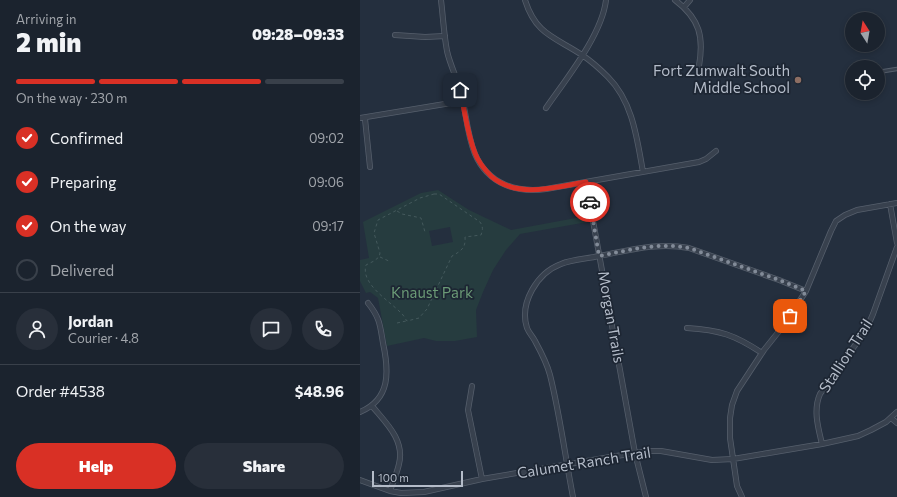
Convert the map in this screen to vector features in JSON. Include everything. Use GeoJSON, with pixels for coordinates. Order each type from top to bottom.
{"type":"FeatureCollection","features":[{"type":"Feature","properties":{"kind":"street"},"geometry":{"type":"LineString","coordinates":[[442,0],[445,36],[449,58],[463,101],[475,153],[480,163],[488,173],[509,187],[534,191],[586,182],[699,162],[716,151]]}},
{"type":"Feature","properties":{"kind":"street"},"geometry":{"type":"LineString","coordinates":[[525,0],[529,13],[546,33],[555,40],[582,55],[609,78],[619,91],[633,121],[643,172]]}},
{"type":"Feature","properties":{"kind":"street"},"geometry":{"type":"LineString","coordinates":[[546,108],[582,55],[600,23],[606,0]]}},
{"type":"Feature","properties":{"kind":"street"},"geometry":{"type":"LineString","coordinates":[[675,0],[684,7],[697,25],[701,37],[702,47],[699,66]]}},
{"type":"Feature","properties":{"kind":"street"},"geometry":{"type":"LineString","coordinates":[[684,7],[690,0]]}},
{"type":"Feature","properties":{"kind":"street"},"geometry":{"type":"LineString","coordinates":[[395,35],[425,38],[445,36]]}},
{"type":"Feature","properties":{"kind":"street"},"geometry":{"type":"LineString","coordinates":[[370,167],[362,118],[463,101]]}},
{"type":"Feature","properties":{"kind":"street","name":"Morgan Trails"},"geometry":{"type":"LineString","coordinates":[[586,182],[635,453],[646,497]]}},
{"type":"Feature","properties":{"kind":"street"},"geometry":{"type":"LineString","coordinates":[[742,497],[737,486],[733,459],[730,418],[732,405],[737,391],[762,353],[784,325],[806,291],[836,221],[857,210],[897,203]]}},
{"type":"Feature","properties":{"kind":"street"},"geometry":{"type":"LineString","coordinates":[[890,204],[897,243]]}},
{"type":"Feature","properties":{"kind":"street"},"geometry":{"type":"LineString","coordinates":[[574,497],[555,395],[548,366],[528,329],[525,315],[527,302],[533,288],[548,271],[560,264],[644,246],[676,245],[689,248],[806,291]]}},
{"type":"Feature","properties":{"kind":"street","name":"Stallion Trail"},"geometry":{"type":"LineString","coordinates":[[822,444],[817,419],[816,406],[818,399],[820,394],[866,330],[897,247]]}},
{"type":"Feature","properties":{"kind":"street"},"geometry":{"type":"LineString","coordinates":[[360,412],[372,406],[384,390],[388,371],[379,319],[368,303]]}},
{"type":"Feature","properties":{"kind":"street"},"geometry":{"type":"LineString","coordinates":[[687,328],[707,329],[725,333],[748,344],[762,353]]}},
{"type":"Feature","properties":{"kind":"street"},"geometry":{"type":"LineString","coordinates":[[472,386],[468,410],[482,480]]}},
{"type":"Feature","properties":{"kind":"street"},"geometry":{"type":"LineString","coordinates":[[372,406],[392,430],[399,445],[399,463],[390,491]]}},
{"type":"Feature","properties":{"kind":"street","name":"Calumet Ranch Trail"},"geometry":{"type":"LineString","coordinates":[[360,480],[390,491],[402,493],[424,492],[482,480],[635,453],[661,450],[712,460],[733,459],[822,444],[858,436],[891,418],[897,412]]}},
{"type":"Feature","properties":{"kind":"street"},"geometry":{"type":"LineString","coordinates":[[891,418],[897,423]]}},
{"type":"Feature","properties":{"kind":"lane"},"geometry":{"type":"LineString","coordinates":[[885,71],[897,69]]}},
{"type":"Feature","properties":{"kind":"path"},"geometry":{"type":"LineString","coordinates":[[397,323],[407,321],[419,318],[427,309],[452,256],[461,252],[465,246],[465,237],[481,235],[482,225],[480,222],[439,194],[420,198],[378,220],[376,223],[374,233],[380,253],[379,257],[366,265],[365,268],[370,284],[386,301],[402,313],[407,321]]}},
{"type":"Feature","properties":{"kind":"path"},"geometry":{"type":"LineString","coordinates":[[396,211],[402,214],[421,218],[425,232]]}},
{"type":"Feature","properties":{"kind":"path"},"geometry":{"type":"LineString","coordinates":[[379,257],[391,262]]}},
{"type":"Feature","properties":{"kind":"green space","name":"Knaust Park"},"geometry":{"type":"Polygon","coordinates":[[[438,190],[469,210],[511,230],[592,215],[593,221],[520,234],[506,250],[493,270],[483,292],[476,310],[477,337],[455,341],[436,341],[424,338],[387,346],[378,298],[370,292],[366,293],[360,281],[360,260],[369,258],[363,222],[421,193],[438,190]],[[450,227],[429,231],[432,246],[453,242],[450,227]]]}},
{"type":"Feature","properties":{"kind":"way so far"},"geometry":{"type":"LineString","coordinates":[[590,202],[599,256],[644,246],[676,245],[689,248],[806,291],[790,316]]}},
{"type":"Feature","properties":{"kind":"place","name":"Fort Zumwalt South Middle School"},"geometry":{"type":"Point","coordinates":[798,80]}},
{"type":"Feature","properties":{"kind":"route"},"geometry":{"type":"LineString","coordinates":[[460,90],[475,153],[480,163],[488,173],[509,187],[521,190],[534,191],[586,182],[590,202]]}}]}
